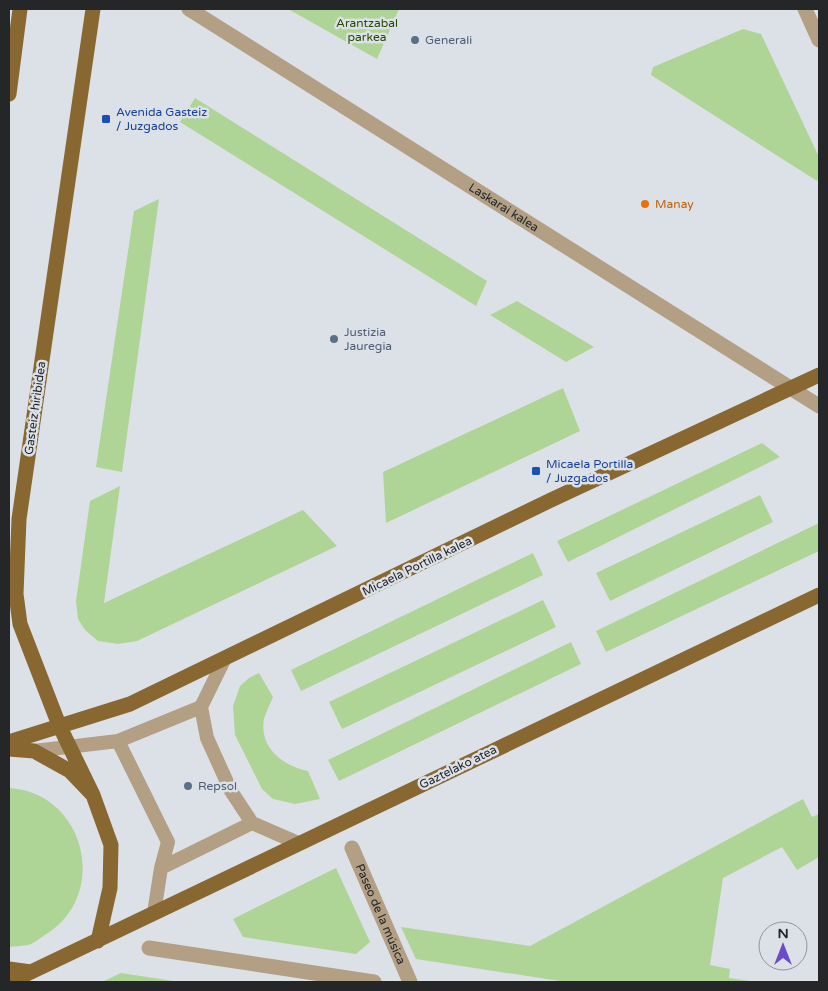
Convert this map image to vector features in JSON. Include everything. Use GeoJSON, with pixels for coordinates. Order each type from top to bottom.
{"type":"FeatureCollection","features":[{"type":"Feature","properties":{"kind":"main road"},"geometry":{"type":"LineString","coordinates":[[9,94],[20,9]]}},
{"type":"Feature","properties":{"kind":"main road","name":"Gasteiz hiribidea"},"geometry":{"type":"LineString","coordinates":[[93,9],[19,518],[16,569],[16,594],[20,624],[59,725],[93,795]]}},
{"type":"Feature","properties":{"kind":"main road","name":"Micaela Portilla kalea"},"geometry":{"type":"LineString","coordinates":[[9,742],[130,704],[551,500],[819,375]]}},
{"type":"Feature","properties":{"kind":"main road","name":"Gaztelako atea"},"geometry":{"type":"LineString","coordinates":[[10,982],[819,594]]}},
{"type":"Feature","properties":{"kind":"main road"},"geometry":{"type":"LineString","coordinates":[[9,748],[34,751],[70,771],[93,795],[111,844],[110,888],[98,941]]}},
{"type":"Feature","properties":{"kind":"main road"},"geometry":{"type":"LineString","coordinates":[[9,969],[31,972]]}},
{"type":"Feature","properties":{"kind":"street","name":"Laskarai kalea"},"geometry":{"type":"LineString","coordinates":[[189,9],[819,406]]}},
{"type":"Feature","properties":{"kind":"street"},"geometry":{"type":"LineString","coordinates":[[805,9],[819,40]]}},
{"type":"Feature","properties":{"kind":"street","name":"Paseo de la música"},"geometry":{"type":"LineString","coordinates":[[352,848],[410,982]]}},
{"type":"Feature","properties":{"kind":"street"},"geometry":{"type":"LineString","coordinates":[[148,948],[374,982]]}},
{"type":"Feature","properties":{"kind":"lane"},"geometry":{"type":"LineString","coordinates":[[225,658],[201,707],[207,738],[231,791],[252,823],[298,843]]}},
{"type":"Feature","properties":{"kind":"lane"},"geometry":{"type":"LineString","coordinates":[[34,751],[118,741],[201,707]]}},
{"type":"Feature","properties":{"kind":"lane"},"geometry":{"type":"LineString","coordinates":[[118,741],[168,842],[161,868],[154,913]]}},
{"type":"Feature","properties":{"kind":"lane"},"geometry":{"type":"LineString","coordinates":[[161,868],[252,823]]}},
{"type":"Feature","properties":{"kind":"green space","name":"Arantzabal parkea"},"geometry":{"type":"Polygon","coordinates":[[[288,9],[399,9],[377,59],[288,9]]]}},
{"type":"Feature","properties":{"kind":"green space"},"geometry":{"type":"Polygon","coordinates":[[[743,29],[761,34],[819,157],[819,177],[817,181],[651,75],[653,67],[743,29]]]}},
{"type":"Feature","properties":{"kind":"green space"},"geometry":{"type":"Polygon","coordinates":[[[195,98],[487,281],[476,306],[180,122],[195,98]]]}},
{"type":"Feature","properties":{"kind":"green space"},"geometry":{"type":"Polygon","coordinates":[[[159,199],[122,472],[96,467],[134,211],[159,199]]]}},
{"type":"Feature","properties":{"kind":"green space"},"geometry":{"type":"Polygon","coordinates":[[[517,301],[594,347],[566,362],[490,315],[517,301]]]}},
{"type":"Feature","properties":{"kind":"green space"},"geometry":{"type":"Polygon","coordinates":[[[563,388],[580,431],[386,523],[383,472],[563,388]]]}},
{"type":"Feature","properties":{"kind":"green space"},"geometry":{"type":"Polygon","coordinates":[[[762,443],[780,457],[568,562],[557,541],[762,443]]]}},
{"type":"Feature","properties":{"kind":"green space"},"geometry":{"type":"Polygon","coordinates":[[[120,486],[104,603],[303,510],[337,546],[137,641],[118,644],[98,641],[85,630],[78,619],[76,601],[90,501],[120,486]]]}},
{"type":"Feature","properties":{"kind":"green space"},"geometry":{"type":"Polygon","coordinates":[[[760,495],[773,522],[610,601],[596,573],[760,495]]]}},
{"type":"Feature","properties":{"kind":"green space"},"geometry":{"type":"Polygon","coordinates":[[[819,523],[819,551],[606,652],[596,631],[819,523]]]}},
{"type":"Feature","properties":{"kind":"green space"},"geometry":{"type":"Polygon","coordinates":[[[533,553],[543,575],[301,691],[291,670],[533,553]]]}},
{"type":"Feature","properties":{"kind":"green space"},"geometry":{"type":"Polygon","coordinates":[[[543,600],[556,627],[342,729],[329,702],[543,600]]]}},
{"type":"Feature","properties":{"kind":"green space"},"geometry":{"type":"Polygon","coordinates":[[[571,642],[581,664],[339,781],[328,760],[571,642]]]}},
{"type":"Feature","properties":{"kind":"green space"},"geometry":{"type":"Polygon","coordinates":[[[259,673],[273,697],[264,719],[265,739],[269,747],[282,760],[299,769],[308,771],[320,799],[295,804],[273,799],[262,789],[235,735],[233,706],[240,686],[249,678],[259,673]]]}},
{"type":"Feature","properties":{"kind":"green space"},"geometry":{"type":"Polygon","coordinates":[[[9,788],[35,794],[55,807],[71,825],[80,847],[83,870],[79,894],[67,915],[48,933],[33,943],[9,947],[9,788]]]}},
{"type":"Feature","properties":{"kind":"green space"},"geometry":{"type":"Polygon","coordinates":[[[803,799],[812,817],[819,814],[819,857],[797,870],[782,847],[723,878],[710,965],[730,969],[729,978],[757,982],[566,982],[416,959],[401,927],[530,946],[803,799]]]}},
{"type":"Feature","properties":{"kind":"green space"},"geometry":{"type":"Polygon","coordinates":[[[336,868],[370,942],[356,954],[243,937],[233,919],[336,868]]]}},
{"type":"Feature","properties":{"kind":"green space"},"geometry":{"type":"Polygon","coordinates":[[[121,973],[180,982],[102,982],[121,973]]]}},
{"type":"Feature","properties":{"kind":"place","name":"Generali"},"geometry":{"type":"Point","coordinates":[415,40]}},
{"type":"Feature","properties":{"kind":"place","name":"Avenida Gasteiz / Juzgados"},"geometry":{"type":"Point","coordinates":[106,119]}},
{"type":"Feature","properties":{"kind":"place","name":"Manay"},"geometry":{"type":"Point","coordinates":[645,204]}},
{"type":"Feature","properties":{"kind":"place","name":"Justizia Jauregia"},"geometry":{"type":"Point","coordinates":[334,339]}},
{"type":"Feature","properties":{"kind":"place","name":"Micaela Portilla / Juzgados"},"geometry":{"type":"Point","coordinates":[536,471]}},
{"type":"Feature","properties":{"kind":"place","name":"Repsol"},"geometry":{"type":"Point","coordinates":[188,786]}}]}
